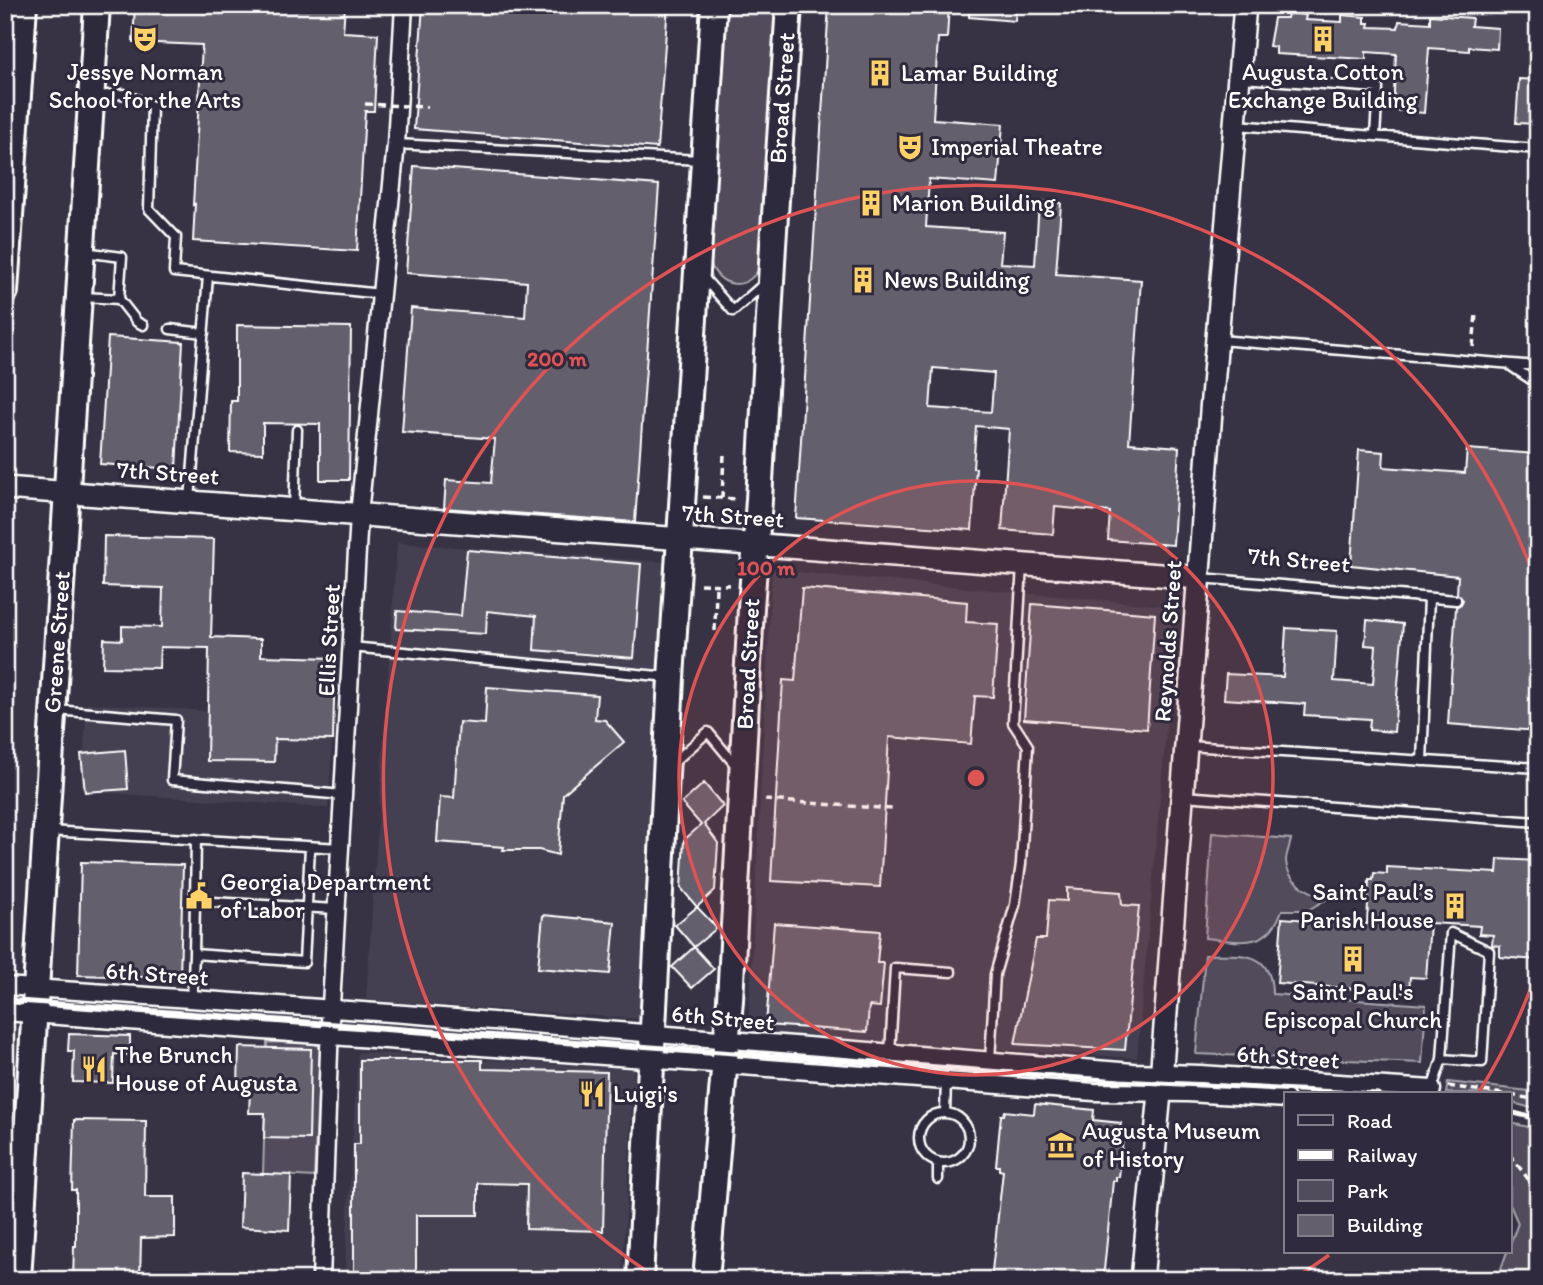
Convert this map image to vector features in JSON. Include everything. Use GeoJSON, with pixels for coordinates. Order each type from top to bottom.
{"type":"FeatureCollection","features":[{"type":"Feature","properties":{"kind":"main road"},"geometry":{"type":"LineString","coordinates":[[5,291],[9,177],[24,5]]}},
{"type":"Feature","properties":{"kind":"main road","name":"Greene Street"},"geometry":{"type":"LineString","coordinates":[[18,1280],[97,5]]}},
{"type":"Feature","properties":{"kind":"main road"},"geometry":{"type":"LineString","coordinates":[[640,1280],[671,678],[714,5]]}},
{"type":"Feature","properties":{"kind":"main road","name":"Broad Street"},"geometry":{"type":"LineString","coordinates":[[706,1280],[725,1052],[789,5]]}},
{"type":"Feature","properties":{"kind":"main road","name":"Reynolds Street"},"geometry":{"type":"LineString","coordinates":[[1142,1280],[1161,1082],[1216,340],[1245,5]]}},
{"type":"Feature","properties":{"kind":"main road","name":"7th Street"},"geometry":{"type":"LineString","coordinates":[[5,488],[1200,578]]}},
{"type":"Feature","properties":{"kind":"street","name":"Ellis Street"},"geometry":{"type":"LineString","coordinates":[[321,1280],[329,1035],[359,515],[396,144],[404,5]]}},
{"type":"Feature","properties":{"kind":"street","name":"6th Street"},"geometry":{"type":"LineString","coordinates":[[5,986],[331,1009],[725,1052],[946,1081],[1094,1091],[1161,1082],[1432,1092]]}},
{"type":"Feature","properties":{"kind":"street","name":"6th Street"},"geometry":{"type":"LineString","coordinates":[[5,1012],[329,1035],[652,1046],[725,1052],[890,1053],[1133,1072],[1161,1082],[1284,1099]]}},
{"type":"Feature","properties":{"kind":"lane"},"geometry":{"type":"LineString","coordinates":[[1238,78],[1378,88],[1375,136]]}},
{"type":"Feature","properties":{"kind":"lane"},"geometry":{"type":"LineString","coordinates":[[91,96],[124,94],[152,106],[149,209],[176,237],[174,272],[381,293]]}},
{"type":"Feature","properties":{"kind":"lane"},"geometry":{"type":"LineString","coordinates":[[1235,125],[1538,149]]}},
{"type":"Feature","properties":{"kind":"lane"},"geometry":{"type":"LineString","coordinates":[[396,144],[703,160]]}},
{"type":"Feature","properties":{"kind":"lane"},"geometry":{"type":"LineString","coordinates":[[81,251],[121,257],[119,299],[143,325]]}},
{"type":"Feature","properties":{"kind":"lane"},"geometry":{"type":"LineString","coordinates":[[697,271],[733,311],[771,278]]}},
{"type":"Feature","properties":{"kind":"lane"},"geometry":{"type":"LineString","coordinates":[[190,502],[208,276]]}},
{"type":"Feature","properties":{"kind":"lane"},"geometry":{"type":"LineString","coordinates":[[79,297],[119,299]]}},
{"type":"Feature","properties":{"kind":"lane"},"geometry":{"type":"LineString","coordinates":[[170,329],[204,332]]}},
{"type":"Feature","properties":{"kind":"lane"},"geometry":{"type":"LineString","coordinates":[[1216,340],[1538,366]]}},
{"type":"Feature","properties":{"kind":"lane"},"geometry":{"type":"LineString","coordinates":[[1509,364],[1538,384]]}},
{"type":"Feature","properties":{"kind":"lane"},"geometry":{"type":"LineString","coordinates":[[294,509],[297,430]]}},
{"type":"Feature","properties":{"kind":"lane"},"geometry":{"type":"LineString","coordinates":[[990,1061],[995,974],[1014,905],[1021,864],[1028,746],[1013,723],[1023,565]]}},
{"type":"Feature","properties":{"kind":"lane","name":"7th Street"},"geometry":{"type":"LineString","coordinates":[[1200,578],[1456,600]]}},
{"type":"Feature","properties":{"kind":"lane"},"geometry":{"type":"LineString","coordinates":[[1422,761],[1429,598]]}},
{"type":"Feature","properties":{"kind":"lane"},"geometry":{"type":"LineString","coordinates":[[352,647],[671,678]]}},
{"type":"Feature","properties":{"kind":"lane"},"geometry":{"type":"LineString","coordinates":[[53,710],[176,720],[172,780],[343,795]]}},
{"type":"Feature","properties":{"kind":"lane"},"geometry":{"type":"LineString","coordinates":[[667,768],[708,732],[742,771]]}},
{"type":"Feature","properties":{"kind":"lane"},"geometry":{"type":"LineString","coordinates":[[1187,746],[1538,768]]}},
{"type":"Feature","properties":{"kind":"lane"},"geometry":{"type":"LineString","coordinates":[[1183,796],[1538,822]]}},
{"type":"Feature","properties":{"kind":"lane"},"geometry":{"type":"LineString","coordinates":[[45,831],[340,848]]}},
{"type":"Feature","properties":{"kind":"lane"},"geometry":{"type":"LineString","coordinates":[[192,999],[196,839]]}},
{"type":"Feature","properties":{"kind":"lane"},"geometry":{"type":"LineString","coordinates":[[194,954],[304,962],[310,847]]}},
{"type":"Feature","properties":{"kind":"lane"},"geometry":{"type":"LineString","coordinates":[[195,901],[337,909]]}},
{"type":"Feature","properties":{"kind":"lane"},"geometry":{"type":"LineString","coordinates":[[1432,1092],[1442,1059],[1451,933],[1489,951],[1482,1062],[1442,1059]]}},
{"type":"Feature","properties":{"kind":"lane"},"geometry":{"type":"LineString","coordinates":[[890,1053],[895,968],[951,972]]}},
{"type":"Feature","properties":{"kind":"lane"},"geometry":{"type":"LineString","coordinates":[[945,1113],[946,1081]]}},
{"type":"Feature","properties":{"kind":"lane"},"geometry":{"type":"LineString","coordinates":[[945,1113],[959,1118],[965,1124],[969,1138],[965,1153],[959,1158],[952,1162],[938,1163],[922,1150],[920,1133],[929,1119],[945,1113]]}},
{"type":"Feature","properties":{"kind":"lane"},"geometry":{"type":"LineString","coordinates":[[938,1163],[938,1179]]}},
{"type":"Feature","properties":{"kind":"path"},"geometry":{"type":"LineString","coordinates":[[366,104],[427,107]]}},
{"type":"Feature","properties":{"kind":"path"},"geometry":{"type":"LineString","coordinates":[[1472,361],[1476,314]]}},
{"type":"Feature","properties":{"kind":"path"},"geometry":{"type":"LineString","coordinates":[[722,498],[724,454]]}},
{"type":"Feature","properties":{"kind":"path"},"geometry":{"type":"LineString","coordinates":[[697,496],[746,499]]}},
{"type":"Feature","properties":{"kind":"path"},"geometry":{"type":"LineString","coordinates":[[691,583],[741,586]]}},
{"type":"Feature","properties":{"kind":"path"},"geometry":{"type":"LineString","coordinates":[[715,631],[716,585]]}},
{"type":"Feature","properties":{"kind":"path"},"geometry":{"type":"LineString","coordinates":[[765,800],[893,809]]}},
{"type":"Feature","properties":{"kind":"path"},"geometry":{"type":"LineString","coordinates":[[1432,1092],[1451,1086],[1491,1092]]}},
{"type":"Feature","properties":{"kind":"path"},"geometry":{"type":"LineString","coordinates":[[1512,1095],[1538,1100]]}},
{"type":"Feature","properties":{"kind":"path"},"geometry":{"type":"LineString","coordinates":[[1512,1158],[1538,1192]]}},
{"type":"Feature","properties":{"kind":"shaded area"},"geometry":{"type":"Polygon","coordinates":[[[397,543],[665,562],[644,1019],[366,1000],[397,543]]]}},
{"type":"Feature","properties":{"kind":"shaded area"},"geometry":{"type":"Polygon","coordinates":[[[772,570],[1177,607],[1137,1058],[748,1034],[772,570]]]}},
{"type":"Feature","properties":{"kind":"shaded area"},"geometry":{"type":"Polygon","coordinates":[[[209,680],[336,688],[328,808],[81,791],[87,703],[207,711],[209,680]]]}},
{"type":"Feature","properties":{"kind":"shaded area"},"geometry":{"type":"Polygon","coordinates":[[[358,1052],[634,1069],[622,1280],[344,1280],[358,1052]]]}},
{"type":"Feature","properties":{"kind":"green space"},"geometry":{"type":"Polygon","coordinates":[[[725,5],[778,5],[761,265],[750,279],[735,284],[721,278],[710,263],[725,5]]]}},
{"type":"Feature","properties":{"kind":"green space"},"geometry":{"type":"Polygon","coordinates":[[[1212,833],[1291,839],[1286,861],[1290,875],[1301,886],[1327,899],[1308,910],[1282,910],[1269,932],[1260,938],[1241,941],[1205,938],[1212,833]]]}},
{"type":"Feature","properties":{"kind":"green space"},"geometry":{"type":"Polygon","coordinates":[[[1205,955],[1242,955],[1260,962],[1271,979],[1272,994],[1426,1005],[1422,1063],[1196,1054],[1205,955]]]}},
{"type":"Feature","properties":{"kind":"green space"},"geometry":{"type":"Polygon","coordinates":[[[267,1042],[311,1043],[318,1045],[320,1049],[314,1177],[263,1174],[267,1042]]]}},
{"type":"Feature","properties":{"kind":"green space"},"geometry":{"type":"Polygon","coordinates":[[[1448,1082],[1538,1092],[1538,1110],[1512,1103],[1512,1092],[1446,1092],[1448,1082]]]}},
{"type":"Feature","properties":{"kind":"green space"},"geometry":{"type":"Polygon","coordinates":[[[1512,1123],[1538,1129],[1538,1280],[1497,1280],[1506,1254],[1512,1254],[1512,1240],[1518,1223],[1512,1210],[1512,1123]]]}},
{"type":"Feature","properties":{"kind":"building"},"geometry":{"type":"Polygon","coordinates":[[[135,5],[345,5],[343,32],[378,34],[374,111],[365,111],[357,251],[193,241],[202,45],[133,42],[135,5]]]}},
{"type":"Feature","properties":{"kind":"building"},"geometry":{"type":"Polygon","coordinates":[[[423,5],[668,5],[657,148],[414,129],[423,5]]]}},
{"type":"Feature","properties":{"kind":"building"},"geometry":{"type":"Polygon","coordinates":[[[829,5],[949,5],[947,38],[938,38],[933,119],[1003,124],[998,184],[929,179],[926,227],[1003,232],[1000,263],[1035,265],[1039,201],[1061,203],[1056,274],[1141,280],[1129,443],[1179,447],[1173,545],[1108,540],[1110,512],[1055,507],[1053,534],[1002,530],[1009,429],[976,426],[972,530],[796,518],[829,5]],[[933,368],[930,408],[991,412],[994,373],[933,368]]]}},
{"type":"Feature","properties":{"kind":"building"},"geometry":{"type":"Polygon","coordinates":[[[969,5],[1016,5],[1015,21],[969,17],[969,5]]]}},
{"type":"Feature","properties":{"kind":"building"},"geometry":{"type":"Polygon","coordinates":[[[1288,13],[1306,15],[1305,20],[1342,22],[1342,15],[1365,17],[1365,23],[1369,23],[1368,27],[1398,28],[1399,21],[1430,23],[1430,15],[1472,18],[1471,26],[1498,28],[1497,49],[1469,47],[1469,51],[1429,48],[1424,113],[1393,110],[1396,54],[1366,52],[1366,59],[1276,54],[1276,47],[1269,46],[1274,18],[1287,18],[1288,13]]]}},
{"type":"Feature","properties":{"kind":"building"},"geometry":{"type":"Polygon","coordinates":[[[1519,79],[1538,80],[1538,124],[1516,123],[1519,79]]]}},
{"type":"Feature","properties":{"kind":"building"},"geometry":{"type":"Polygon","coordinates":[[[414,166],[659,185],[635,522],[444,508],[446,480],[491,483],[495,439],[402,432],[411,308],[525,317],[527,282],[406,273],[414,166]]]}},
{"type":"Feature","properties":{"kind":"building"},"geometry":{"type":"Polygon","coordinates":[[[237,325],[351,327],[349,480],[320,480],[320,424],[263,423],[263,453],[230,452],[231,401],[237,401],[237,325]]]}},
{"type":"Feature","properties":{"kind":"building"},"geometry":{"type":"Polygon","coordinates":[[[108,337],[183,342],[176,469],[100,464],[108,337]]]}},
{"type":"Feature","properties":{"kind":"building"},"geometry":{"type":"Polygon","coordinates":[[[1467,449],[1538,454],[1538,731],[1448,724],[1456,607],[1463,600],[1457,594],[1458,576],[1351,565],[1359,450],[1384,452],[1383,467],[1465,473],[1467,449]]]}},
{"type":"Feature","properties":{"kind":"building"},"geometry":{"type":"Polygon","coordinates":[[[104,536],[214,539],[211,637],[261,639],[261,656],[335,658],[333,740],[275,739],[274,762],[207,761],[209,648],[160,647],[159,668],[103,667],[104,639],[122,640],[122,626],[162,627],[163,588],[103,586],[104,536]]]}},
{"type":"Feature","properties":{"kind":"building"},"geometry":{"type":"Polygon","coordinates":[[[467,550],[641,564],[634,658],[534,650],[536,616],[487,611],[486,634],[396,629],[397,611],[461,616],[467,550]]]}},
{"type":"Feature","properties":{"kind":"building"},"geometry":{"type":"Polygon","coordinates":[[[802,588],[967,602],[966,622],[998,624],[993,697],[975,696],[971,744],[889,737],[880,887],[771,881],[783,680],[795,681],[802,588]]]}},
{"type":"Feature","properties":{"kind":"building"},"geometry":{"type":"Polygon","coordinates":[[[1032,604],[1155,614],[1147,729],[1024,719],[1032,604]]]}},
{"type":"Feature","properties":{"kind":"building"},"geometry":{"type":"Polygon","coordinates":[[[1367,620],[1403,624],[1394,732],[1369,730],[1370,719],[1304,715],[1305,704],[1224,699],[1226,674],[1283,677],[1286,628],[1337,631],[1334,681],[1373,684],[1376,646],[1365,645],[1367,620]]]}},
{"type":"Feature","properties":{"kind":"building"},"geometry":{"type":"Polygon","coordinates":[[[487,687],[597,695],[595,719],[605,720],[624,742],[563,794],[558,855],[539,850],[503,850],[504,847],[437,842],[440,797],[454,798],[459,722],[485,724],[487,687]]]}},
{"type":"Feature","properties":{"kind":"building"},"geometry":{"type":"Polygon","coordinates":[[[125,750],[128,789],[85,792],[81,754],[125,750]]]}},
{"type":"Feature","properties":{"kind":"building"},"geometry":{"type":"Polygon","coordinates":[[[704,783],[723,806],[704,824],[718,843],[715,890],[697,907],[681,888],[684,840],[701,825],[682,803],[704,783]]]}},
{"type":"Feature","properties":{"kind":"building"},"geometry":{"type":"Polygon","coordinates":[[[1498,859],[1538,861],[1538,960],[1500,957],[1500,946],[1492,945],[1493,935],[1479,934],[1480,926],[1430,923],[1426,978],[1410,977],[1409,993],[1277,983],[1282,918],[1367,924],[1369,880],[1373,880],[1374,873],[1387,874],[1387,867],[1497,873],[1498,859]]]}},
{"type":"Feature","properties":{"kind":"building"},"geometry":{"type":"Polygon","coordinates":[[[81,862],[183,865],[180,978],[78,975],[81,862]]]}},
{"type":"Feature","properties":{"kind":"building"},"geometry":{"type":"Polygon","coordinates":[[[1067,888],[1121,892],[1122,905],[1139,906],[1125,1050],[1015,1044],[1036,939],[1046,939],[1049,900],[1067,901],[1067,888]]]}},
{"type":"Feature","properties":{"kind":"building"},"geometry":{"type":"Polygon","coordinates":[[[697,907],[717,928],[694,947],[675,925],[697,907]]]}},
{"type":"Feature","properties":{"kind":"building"},"geometry":{"type":"Polygon","coordinates":[[[543,915],[615,922],[610,974],[538,968],[543,915]]]}},
{"type":"Feature","properties":{"kind":"building"},"geometry":{"type":"Polygon","coordinates":[[[774,923],[880,931],[877,963],[884,963],[880,1007],[869,1006],[867,1032],[766,1025],[774,923]]]}},
{"type":"Feature","properties":{"kind":"building"},"geometry":{"type":"Polygon","coordinates":[[[694,947],[714,969],[692,988],[672,967],[694,947]]]}},
{"type":"Feature","properties":{"kind":"building","name":"The Brunch House of Augusta"},"geometry":{"type":"Polygon","coordinates":[[[69,1034],[130,1036],[130,1055],[114,1054],[113,1083],[73,1082],[74,1051],[68,1051],[69,1034]]]}},
{"type":"Feature","properties":{"kind":"building"},"geometry":{"type":"Polygon","coordinates":[[[239,1047],[311,1049],[309,1139],[264,1138],[265,1113],[249,1113],[250,1090],[238,1089],[239,1047]]]}},
{"type":"Feature","properties":{"kind":"building"},"geometry":{"type":"Polygon","coordinates":[[[360,1060],[482,1060],[482,1069],[607,1072],[603,1231],[526,1229],[527,1184],[478,1183],[478,1215],[416,1215],[416,1279],[354,1278],[354,1144],[360,1144],[360,1060]]]}},
{"type":"Feature","properties":{"kind":"building"},"geometry":{"type":"Polygon","coordinates":[[[1035,1104],[1094,1110],[1093,1120],[1121,1123],[1120,1128],[1124,1128],[1119,1177],[1113,1181],[1103,1280],[991,1280],[1003,1171],[996,1166],[1001,1115],[1004,1115],[1005,1111],[1034,1114],[1035,1104]]]}},
{"type":"Feature","properties":{"kind":"building"},"geometry":{"type":"Polygon","coordinates":[[[74,1120],[146,1121],[145,1197],[175,1197],[175,1237],[141,1238],[140,1280],[73,1280],[76,1246],[76,1190],[72,1190],[74,1120]]]}},
{"type":"Feature","properties":{"kind":"building"},"geometry":{"type":"Polygon","coordinates":[[[242,1173],[291,1175],[289,1230],[240,1227],[242,1173]]]}},
{"type":"Feature","properties":{"kind":"railway"},"geometry":{"type":"LineString","coordinates":[[5,1000],[1120,1081],[1338,1092]]}},
{"type":"Feature","properties":{"kind":"railway"},"geometry":{"type":"LineString","coordinates":[[1512,1112],[1538,1119]]}},
{"type":"Feature","properties":{"kind":"place","name":"Jessye Norman School for the Arts"},"geometry":{"type":"Point","coordinates":[145,39]}},
{"type":"Feature","properties":{"kind":"place","name":"Augusta Cotton Exchange Building"},"geometry":{"type":"Point","coordinates":[1323,39]}},
{"type":"Feature","properties":{"kind":"place","name":"Lamar Building"},"geometry":{"type":"Point","coordinates":[880,73]}},
{"type":"Feature","properties":{"kind":"place","name":"Imperial Theatre"},"geometry":{"type":"Point","coordinates":[910,147]}},
{"type":"Feature","properties":{"kind":"place","name":"Marion Building"},"geometry":{"type":"Point","coordinates":[871,203]}},
{"type":"Feature","properties":{"kind":"place","name":"News Building"},"geometry":{"type":"Point","coordinates":[863,280]}},
{"type":"Feature","properties":{"kind":"place","name":"Georgia Department of Labor"},"geometry":{"type":"Point","coordinates":[199,896]}},
{"type":"Feature","properties":{"kind":"place","name":"Saint Paul’s Parish House"},"geometry":{"type":"Point","coordinates":[1455,906]}},
{"type":"Feature","properties":{"kind":"place","name":"Saint Paul's Episcopal Church"},"geometry":{"type":"Point","coordinates":[1353,959]}},
{"type":"Feature","properties":{"kind":"place","name":"The Brunch House of Augusta"},"geometry":{"type":"Point","coordinates":[94,1069]}},
{"type":"Feature","properties":{"kind":"place","name":"Luigi's"},"geometry":{"type":"Point","coordinates":[592,1094]}},
{"type":"Feature","properties":{"kind":"place","name":"Augusta Museum of History"},"geometry":{"type":"Point","coordinates":[1061,1145]}}]}
